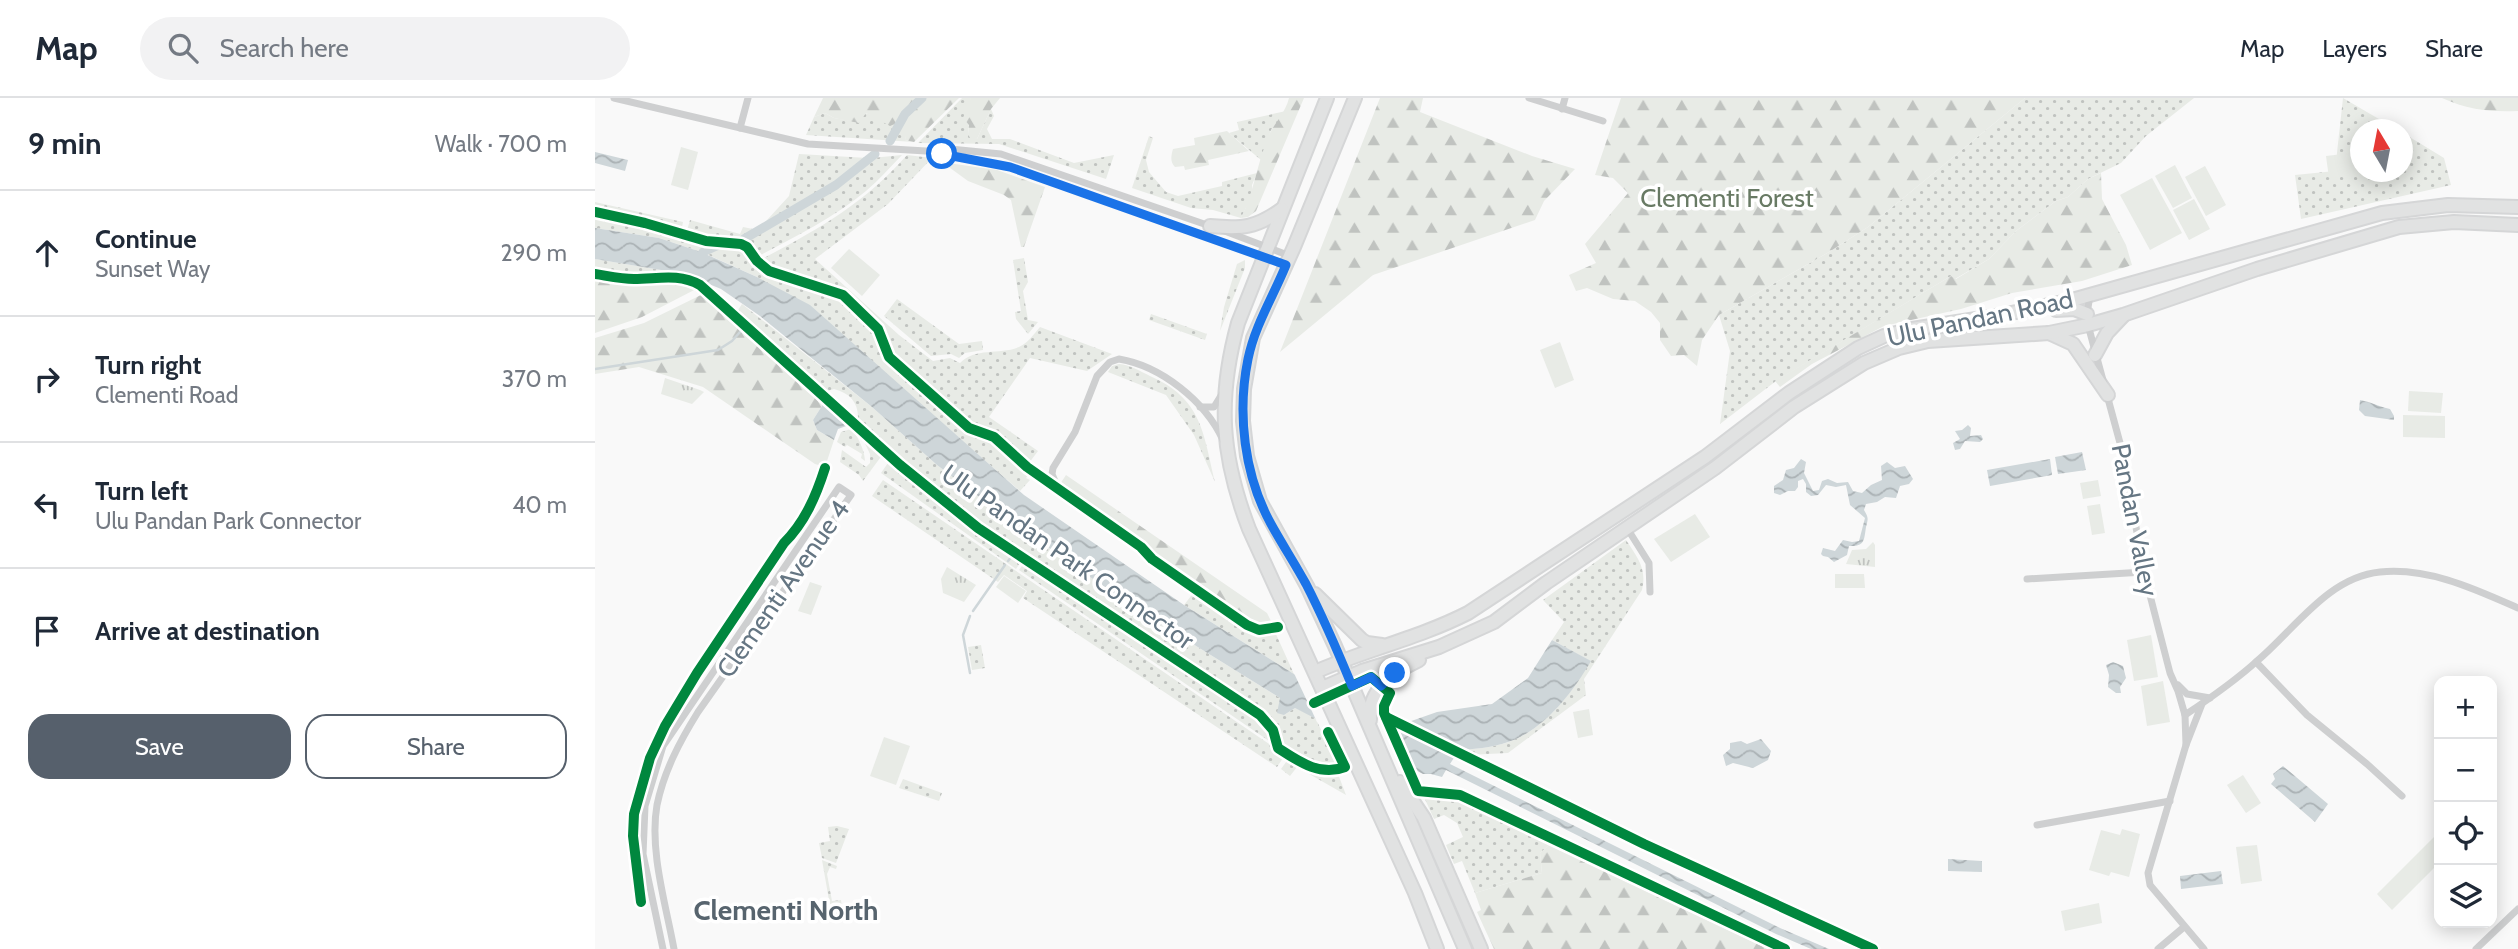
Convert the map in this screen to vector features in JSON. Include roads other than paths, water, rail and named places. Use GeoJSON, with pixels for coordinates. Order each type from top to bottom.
{"type":"FeatureCollection","features":[{"type":"Feature","properties":{"kind":"main road"},"geometry":{"type":"LineString","coordinates":[[1327,98],[1238,323],[1228,361],[1225,388],[1226,447],[1249,529],[1415,893],[1437,948]]}},
{"type":"Feature","properties":{"kind":"main road"},"geometry":{"type":"LineString","coordinates":[[1355,98],[1253,338],[1244,389],[1243,421],[1247,456],[1260,501],[1307,586],[1341,660],[1465,949]]}},
{"type":"Feature","properties":{"kind":"main road","name":"Ulu Pandan Road"},"geometry":{"type":"LineString","coordinates":[[1315,672],[1453,620],[1509,587],[1705,457],[1789,393],[1858,348],[1884,336],[2002,315],[2090,295],[2382,213],[2448,205],[2518,207]]}},
{"type":"Feature","properties":{"kind":"main road"},"geometry":{"type":"LineString","coordinates":[[1210,226],[1237,229],[1256,225],[1283,208]]}},
{"type":"Feature","properties":{"kind":"main road","name":"Ulu Pandan Road"},"geometry":{"type":"LineString","coordinates":[[1322,688],[1439,647],[1495,622],[1715,468],[1794,407],[1864,363],[1899,348],[1928,341],[2049,333],[2087,319],[2123,316],[2257,269],[2386,230],[2454,222],[2518,225]]}},
{"type":"Feature","properties":{"kind":"main road"},"geometry":{"type":"LineString","coordinates":[[2002,315],[2005,318],[2064,309],[2087,319]]}},
{"type":"Feature","properties":{"kind":"main road"},"geometry":{"type":"LineString","coordinates":[[2095,355],[2107,333],[2123,316]]}},
{"type":"Feature","properties":{"kind":"main road"},"geometry":{"type":"LineString","coordinates":[[2049,333],[2073,344],[2108,395]]}},
{"type":"Feature","properties":{"kind":"main road"},"geometry":{"type":"LineString","coordinates":[[1307,586],[1362,640],[1385,645]]}},
{"type":"Feature","properties":{"kind":"main road"},"geometry":{"type":"LineString","coordinates":[[1509,587],[1497,600],[1499,605],[1507,605],[1533,594]]}},
{"type":"Feature","properties":{"kind":"main road"},"geometry":{"type":"LineString","coordinates":[[1370,727],[1370,704],[1374,695],[1395,673],[1439,647]]}},
{"type":"Feature","properties":{"kind":"main road"},"geometry":{"type":"LineString","coordinates":[[1388,768],[1412,797],[1424,818],[1481,949]]}},
{"type":"Feature","properties":{"kind":"street"},"geometry":{"type":"LineString","coordinates":[[614,98],[808,144],[926,151],[1010,167],[1288,261]]}},
{"type":"Feature","properties":{"kind":"street"},"geometry":{"type":"LineString","coordinates":[[740,128],[748,98]]}},
{"type":"Feature","properties":{"kind":"street"},"geometry":{"type":"LineString","coordinates":[[1529,98],[1603,121]]}},
{"type":"Feature","properties":{"kind":"street"},"geometry":{"type":"LineString","coordinates":[[1562,108],[1565,98]]}},
{"type":"Feature","properties":{"kind":"street"},"geometry":{"type":"LineString","coordinates":[[926,151],[950,149],[1001,154],[1210,226],[1265,252]]}},
{"type":"Feature","properties":{"kind":"street","name":"Pandan Valley"},"geometry":{"type":"LineString","coordinates":[[2090,295],[2087,319],[2123,454],[2144,572],[2170,673],[2185,715],[2186,745]]}},
{"type":"Feature","properties":{"kind":"street"},"geometry":{"type":"LineString","coordinates":[[1226,447],[1213,421],[1169,378],[1125,360],[1114,360],[1097,376],[1075,432],[1053,468],[1053,479],[1057,486],[1142,546],[1153,558],[1236,616]]}},
{"type":"Feature","properties":{"kind":"street"},"geometry":{"type":"LineString","coordinates":[[1199,407],[1214,407],[1225,388]]}},
{"type":"Feature","properties":{"kind":"street","name":"Clementi Avenue 4"},"geometry":{"type":"LineString","coordinates":[[663,949],[643,846],[645,806],[663,746],[839,487],[852,495],[698,712],[677,746],[664,782],[657,806],[655,838],[674,949]]}},
{"type":"Feature","properties":{"kind":"street"},"geometry":{"type":"LineString","coordinates":[[1627,528],[1649,563],[1650,592]]}},
{"type":"Feature","properties":{"kind":"street"},"geometry":{"type":"LineString","coordinates":[[2027,579],[2144,572]]}},
{"type":"Feature","properties":{"kind":"street"},"geometry":{"type":"LineString","coordinates":[[2185,715],[2256,662],[2313,607],[2335,590],[2363,575],[2413,572],[2463,584],[2518,608]]}},
{"type":"Feature","properties":{"kind":"street"},"geometry":{"type":"LineString","coordinates":[[2256,662],[2307,715],[2402,796]]}},
{"type":"Feature","properties":{"kind":"street"},"geometry":{"type":"LineString","coordinates":[[2170,673],[2182,691],[2197,697],[2210,698]]}},
{"type":"Feature","properties":{"kind":"street"},"geometry":{"type":"LineString","coordinates":[[2202,704],[2186,745],[2148,873],[2148,883],[2204,949]]}},
{"type":"Feature","properties":{"kind":"street"},"geometry":{"type":"LineString","coordinates":[[2037,825],[2170,801]]}},
{"type":"Feature","properties":{"kind":"street"},"geometry":{"type":"LineString","coordinates":[[2476,949],[2518,909]]}},
{"type":"Feature","properties":{"kind":"street"},"geometry":{"type":"LineString","coordinates":[[2511,915],[2518,922]]}},
{"type":"Feature","properties":{"kind":"street"},"geometry":{"type":"LineString","coordinates":[[2158,949],[2184,927]]}},
{"type":"Feature","properties":{"kind":"water"},"geometry":{"type":"Polygon","coordinates":[[[595,152],[628,160],[625,171],[595,163],[595,152]]]}},
{"type":"Feature","properties":{"kind":"water"},"geometry":{"type":"Polygon","coordinates":[[[595,228],[659,238],[701,252],[810,305],[1024,495],[1184,605],[1294,674],[1397,726],[1437,712],[1492,704],[1528,678],[1552,640],[1591,661],[1565,699],[1530,731],[1502,744],[1459,750],[1450,764],[1780,928],[1829,949],[1811,949],[1776,934],[1446,770],[1442,777],[1423,774],[1295,708],[1284,715],[1277,713],[1280,698],[1130,605],[1019,527],[937,465],[872,407],[760,316],[721,289],[685,274],[595,259],[595,228]]]}},
{"type":"Feature","properties":{"kind":"water"},"geometry":{"type":"Polygon","coordinates":[[[2360,400],[2390,409],[2394,420],[2365,416],[2359,410],[2360,400]]]}},
{"type":"Feature","properties":{"kind":"water"},"geometry":{"type":"Polygon","coordinates":[[[825,401],[852,424],[838,429],[834,440],[817,430],[813,420],[825,401]]]}},
{"type":"Feature","properties":{"kind":"water"},"geometry":{"type":"Polygon","coordinates":[[[1968,425],[1971,428],[1970,436],[1981,435],[1983,439],[1980,442],[1965,441],[1960,449],[1955,450],[1953,443],[1960,439],[1955,431],[1968,425]]]}},
{"type":"Feature","properties":{"kind":"water"},"geometry":{"type":"Polygon","coordinates":[[[2082,452],[2086,470],[2058,474],[2055,457],[2082,452]]]}},
{"type":"Feature","properties":{"kind":"water"},"geometry":{"type":"Polygon","coordinates":[[[1801,459],[1806,462],[1804,473],[1813,491],[1819,490],[1822,481],[1828,479],[1837,483],[1848,482],[1853,491],[1862,493],[1882,480],[1881,466],[1887,462],[1895,468],[1905,466],[1913,479],[1909,484],[1900,486],[1896,498],[1885,497],[1866,504],[1864,510],[1868,520],[1863,542],[1849,546],[1847,555],[1834,562],[1821,554],[1823,548],[1835,551],[1843,540],[1859,541],[1865,518],[1850,505],[1846,485],[1826,485],[1818,495],[1811,496],[1806,492],[1803,479],[1798,481],[1795,491],[1780,495],[1774,493],[1774,486],[1783,480],[1786,470],[1794,468],[1801,459]]]}},
{"type":"Feature","properties":{"kind":"water"},"geometry":{"type":"Polygon","coordinates":[[[2050,459],[2052,475],[1990,486],[1987,470],[2050,459]]]}},
{"type":"Feature","properties":{"kind":"water"},"geometry":{"type":"Polygon","coordinates":[[[2113,662],[2123,666],[2126,678],[2120,687],[2121,693],[2108,687],[2106,665],[2113,662]]]}},
{"type":"Feature","properties":{"kind":"water"},"geometry":{"type":"Polygon","coordinates":[[[1761,739],[1771,751],[1768,760],[1753,768],[1733,763],[1726,766],[1723,755],[1730,749],[1730,743],[1741,741],[1747,744],[1761,739]]]}},
{"type":"Feature","properties":{"kind":"water"},"geometry":{"type":"Polygon","coordinates":[[[2283,766],[2328,804],[2315,822],[2271,784],[2275,779],[2273,774],[2283,766]]]}},
{"type":"Feature","properties":{"kind":"water"},"geometry":{"type":"Polygon","coordinates":[[[1948,859],[1982,861],[1982,872],[1948,871],[1948,859]]]}},
{"type":"Feature","properties":{"kind":"water"},"geometry":{"type":"Polygon","coordinates":[[[2221,871],[2223,884],[2181,889],[2180,876],[2221,871]]]}},
{"type":"Feature","properties":{"kind":"waterway"},"geometry":{"type":"LineString","coordinates":[[890,141],[905,114],[922,98]]}},
{"type":"Feature","properties":{"kind":"waterway"},"geometry":{"type":"LineString","coordinates":[[744,239],[836,185],[875,154]]}},
{"type":"Feature","properties":{"kind":"waterway"},"geometry":{"type":"LineString","coordinates":[[703,252],[721,244]]}},
{"type":"Feature","properties":{"kind":"waterway"},"geometry":{"type":"LineString","coordinates":[[595,369],[718,350],[740,332]]}},
{"type":"Feature","properties":{"kind":"waterway"},"geometry":{"type":"LineString","coordinates":[[1008,561],[1012,556]]}},
{"type":"Feature","properties":{"kind":"waterway"},"geometry":{"type":"LineString","coordinates":[[973,611],[1005,565]]}},
{"type":"Feature","properties":{"kind":"waterway"},"geometry":{"type":"LineString","coordinates":[[970,616],[963,635],[970,673]]}},
{"type":"Feature","properties":{"kind":"district","name":"Clementi North"},"geometry":{"type":"Point","coordinates":[786,910]}},
{"type":"Feature","properties":{"kind":"park label","name":"Clementi Forest"},"geometry":{"type":"Point","coordinates":[1727,198]}}]}
